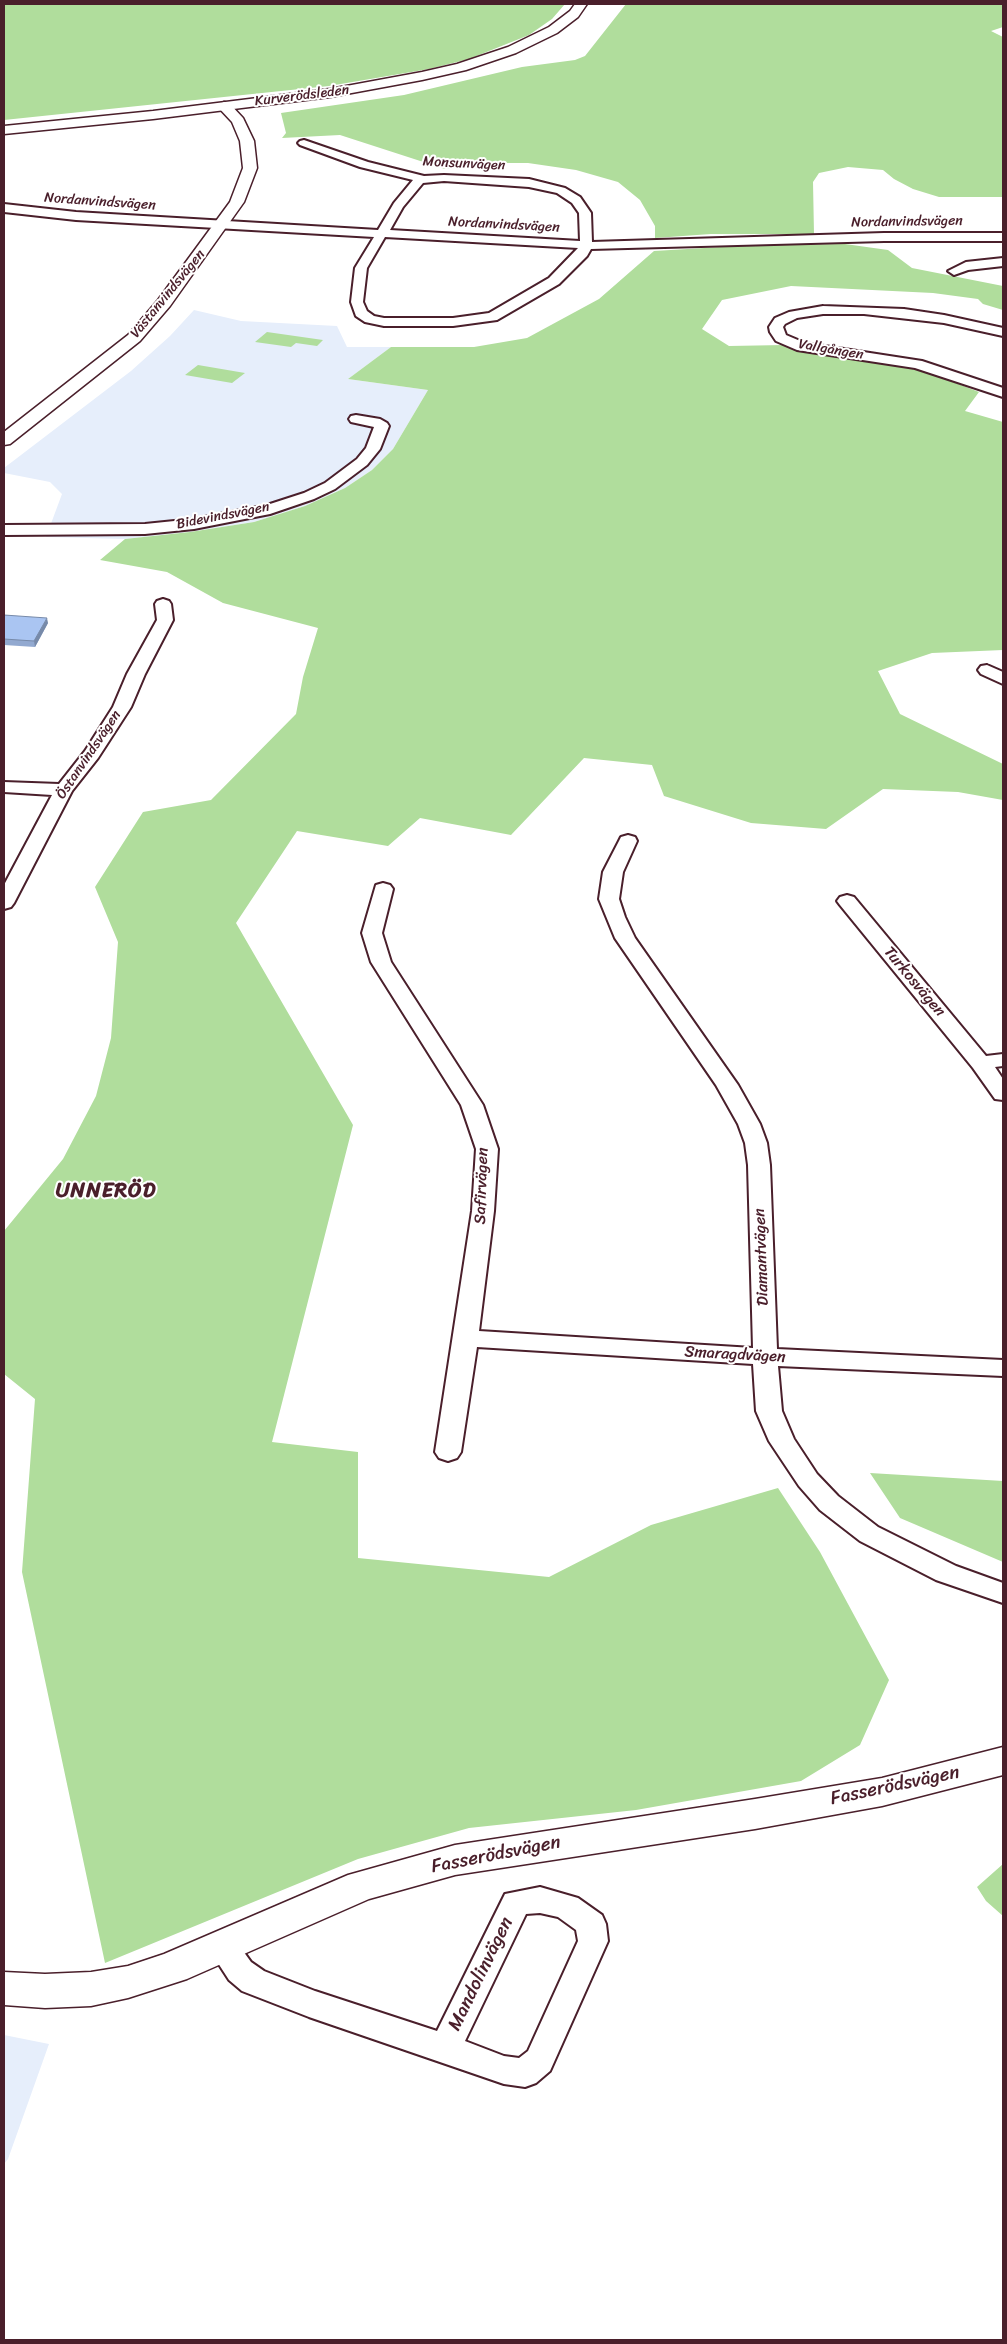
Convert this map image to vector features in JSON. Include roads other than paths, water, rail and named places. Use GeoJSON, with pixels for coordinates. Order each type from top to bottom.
{"type":"FeatureCollection","features":[{"type":"Feature","properties":{"kind":"street","name":"Kurverödsleden"},"geometry":{"type":"LineString","coordinates":[[4,130],[348,91],[461,67],[512,50],[542,36],[574,14],[581,4]]}},
{"type":"Feature","properties":{"kind":"street","name":"Västanvindsvägen"},"geometry":{"type":"LineString","coordinates":[[4,440],[129,342],[150,319],[221,225],[240,195],[250,168],[247,141],[238,121],[224,106]]}},
{"type":"Feature","properties":{"kind":"street","name":"Monsunvägen"},"geometry":{"type":"LineString","coordinates":[[304,143],[364,165],[424,179],[444,178],[529,183],[562,190],[576,200],[585,213],[586,244]]}},
{"type":"Feature","properties":{"kind":"street"},"geometry":{"type":"LineString","coordinates":[[424,179],[419,180],[398,206],[361,268],[357,302],[361,313],[370,319],[384,322],[465,322],[492,317],[554,281],[583,253],[586,244]]}},
{"type":"Feature","properties":{"kind":"street","name":"Nordanvindsvägen"},"geometry":{"type":"LineString","coordinates":[[4,208],[76,216],[221,225],[634,246],[1003,236]]}},
{"type":"Feature","properties":{"kind":"street"},"geometry":{"type":"LineString","coordinates":[[954,271],[966,266],[1003,262]]}},
{"type":"Feature","properties":{"kind":"street","name":"Vallgången"},"geometry":{"type":"LineString","coordinates":[[1003,332],[944,318],[864,310],[823,310],[794,315],[780,321],[776,327],[777,332],[782,338],[802,347],[917,364],[1003,393]]}},
{"type":"Feature","properties":{"kind":"street","name":"Bidevindsvägen"},"geometry":{"type":"LineString","coordinates":[[4,530],[145,528],[194,524],[270,509],[309,496],[330,486],[362,462],[373,449],[382,426],[375,422],[356,419]]}},
{"type":"Feature","properties":{"kind":"street","name":"Östanvindsvägen"},"geometry":{"type":"LineString","coordinates":[[4,903],[64,790],[92,754],[122,707],[165,620],[163,604]]}},
{"type":"Feature","properties":{"kind":"street"},"geometry":{"type":"LineString","coordinates":[[987,670],[1003,679]]}},
{"type":"Feature","properties":{"kind":"street"},"geometry":{"type":"LineString","coordinates":[[4,787],[64,790]]}},
{"type":"Feature","properties":{"kind":"street","name":"Diamantvägen"},"geometry":{"type":"LineString","coordinates":[[628,841],[613,872],[609,899],[615,917],[637,957],[727,1085],[749,1124],[756,1143],[759,1165],[765,1357],[770,1411],[782,1441],[808,1480],[829,1502],[869,1534],[946,1573],[1003,1593]]}},
{"type":"Feature","properties":{"kind":"street","name":"Safirvägen"},"geometry":{"type":"LineString","coordinates":[[383,889],[372,933],[381,962],[472,1105],[487,1149],[483,1211],[448,1452]]}},
{"type":"Feature","properties":{"kind":"street","name":"Turkosvägen"},"geometry":{"type":"LineString","coordinates":[[846,901],[981,1063],[1003,1094]]}},
{"type":"Feature","properties":{"kind":"street"},"geometry":{"type":"LineString","coordinates":[[981,1063],[1003,1060]]}},
{"type":"Feature","properties":{"kind":"street","name":"Smaragdvägen"},"geometry":{"type":"LineString","coordinates":[[466,1338],[765,1357],[1003,1368]]}},
{"type":"Feature","properties":{"kind":"street","name":"Fasserödsvägen"},"geometry":{"type":"LineString","coordinates":[[4,1989],[45,1991],[91,1989],[128,1982],[174,1967],[361,1886],[455,1860],[755,1814],[882,1792],[1003,1761]]}},
{"type":"Feature","properties":{"kind":"street","name":"Mandolinvägen"},"geometry":{"type":"LineString","coordinates":[[222,1946],[240,1971],[253,1981],[309,2003],[445,2048],[504,2070],[525,2073],[539,2061],[593,1941],[592,1924],[568,1907],[540,1900],[516,1903],[445,2048]]}},
{"type":"Feature","properties":{"kind":"district","name":"UNNERÖD"},"geometry":{"type":"Point","coordinates":[106,1192]}}]}
